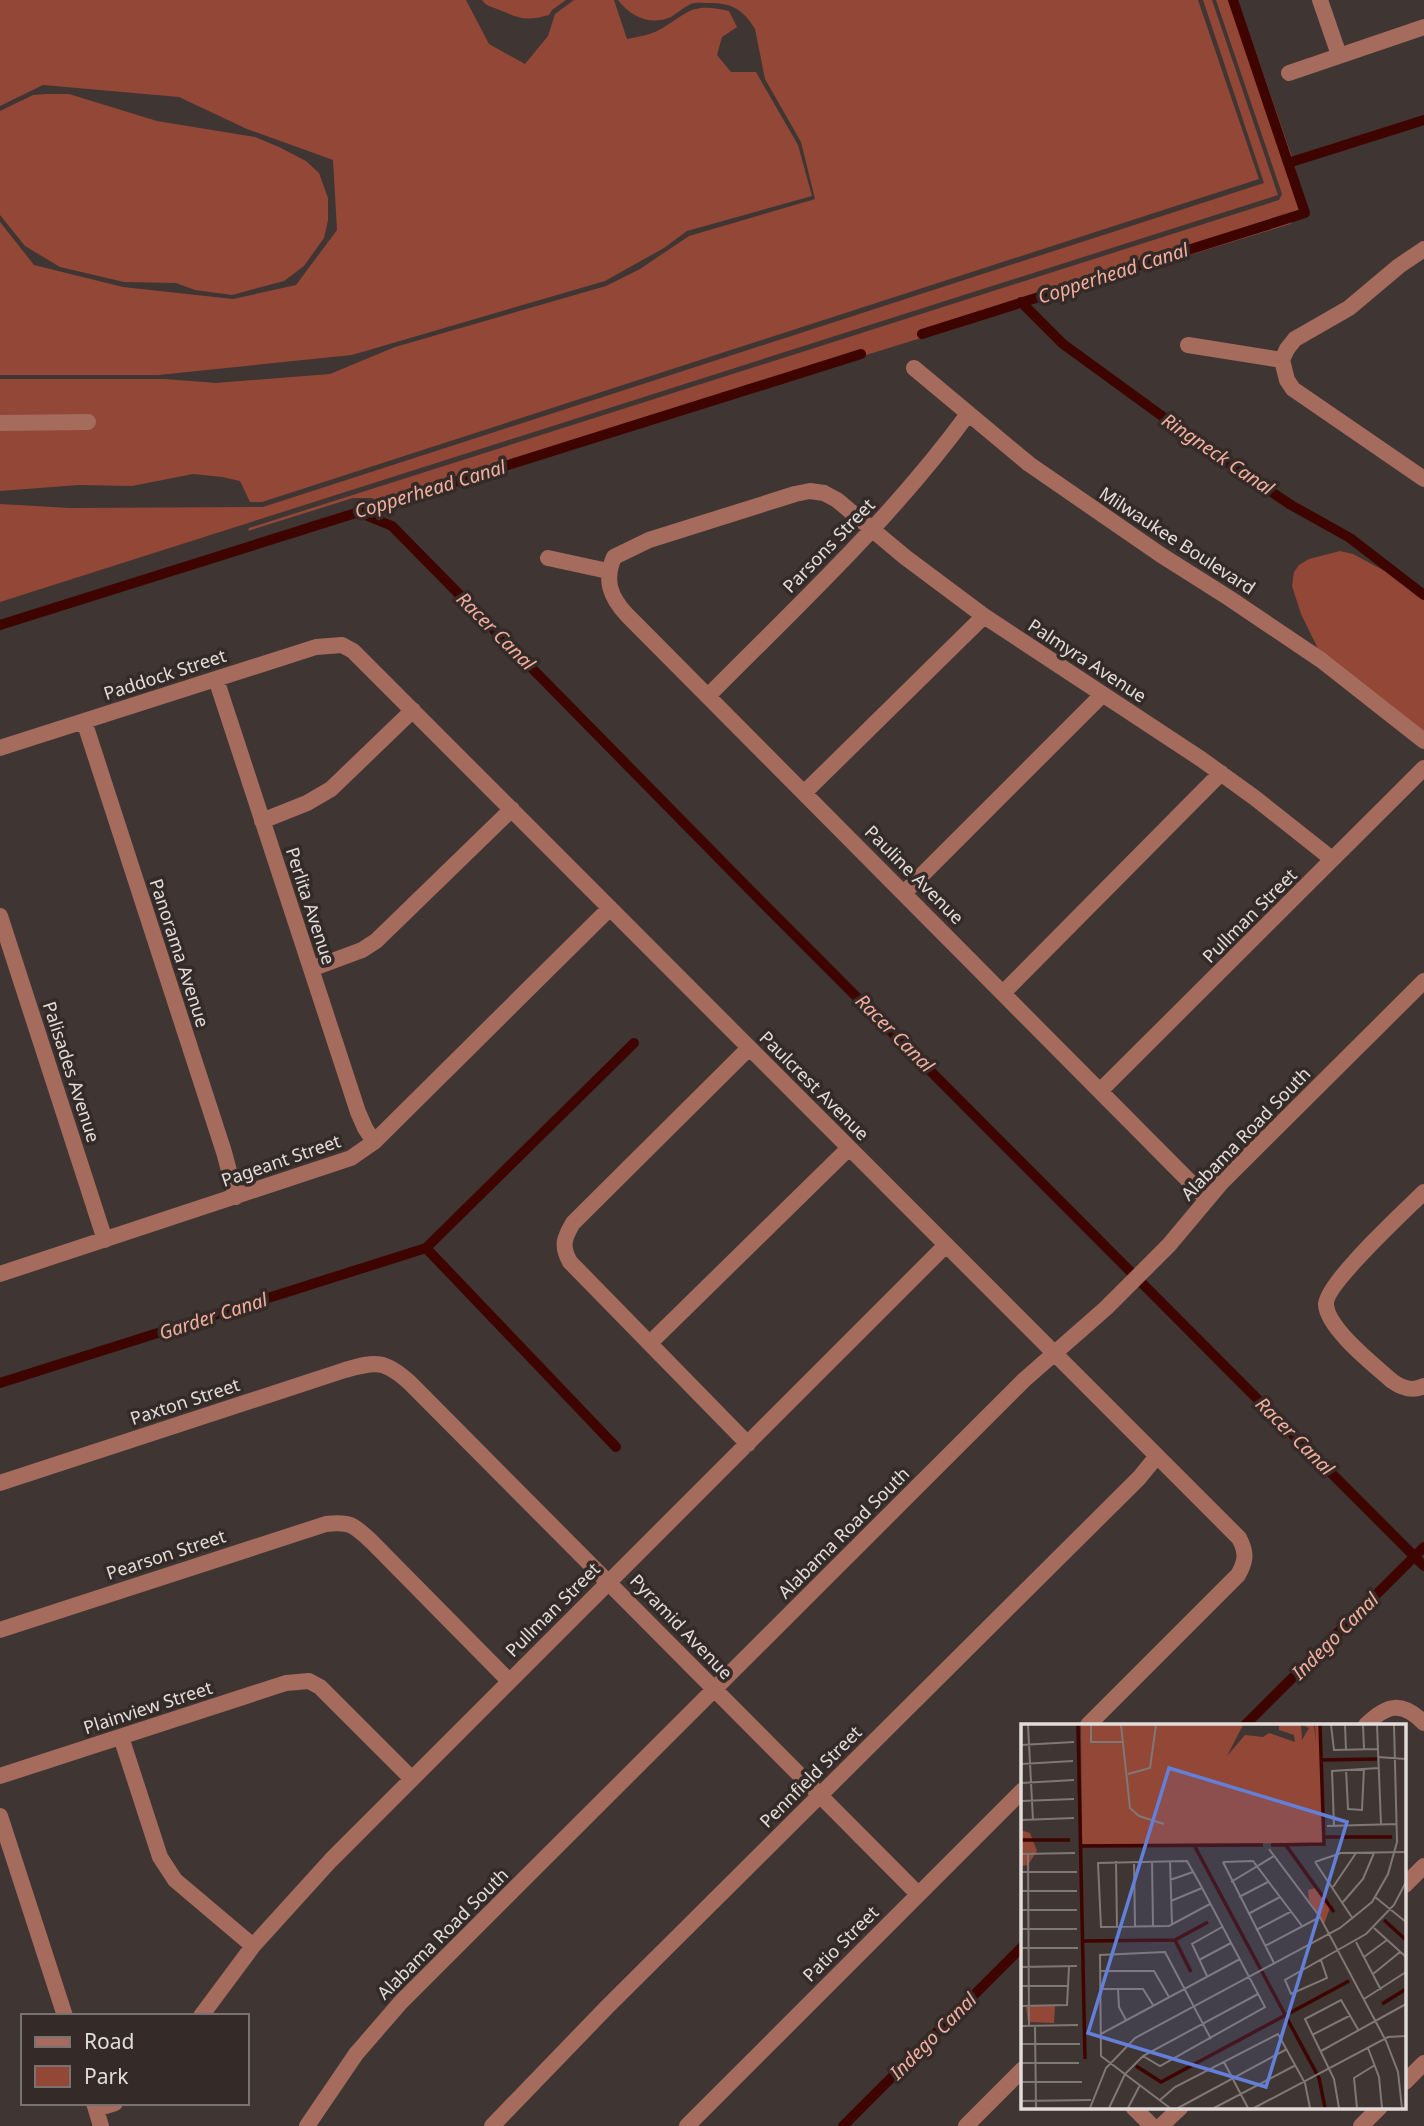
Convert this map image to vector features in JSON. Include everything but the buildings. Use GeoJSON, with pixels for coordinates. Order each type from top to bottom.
{"type":"FeatureCollection","features":[{"type":"Feature","properties":{"kind":"street"},"geometry":{"type":"LineString","coordinates":[[1320,0],[1339,55]]}},
{"type":"Feature","properties":{"kind":"street"},"geometry":{"type":"LineString","coordinates":[[1289,73],[1424,27]]}},
{"type":"Feature","properties":{"kind":"street"},"geometry":{"type":"LineString","coordinates":[[1424,249],[1399,266],[1349,309],[1295,339],[1282,360],[1287,380],[1293,389],[1424,480]]}},
{"type":"Feature","properties":{"kind":"street"},"geometry":{"type":"LineString","coordinates":[[1188,345],[1282,360]]}},
{"type":"Feature","properties":{"kind":"street","name":"Milwaukee Boulevard"},"geometry":{"type":"LineString","coordinates":[[914,368],[1068,493],[1321,660],[1424,741]]}},
{"type":"Feature","properties":{"kind":"street","name":"Parsons Street"},"geometry":{"type":"LineString","coordinates":[[708,696],[872,530],[968,414]]}},
{"type":"Feature","properties":{"kind":"street"},"geometry":{"type":"LineString","coordinates":[[0,423],[88,422]]}},
{"type":"Feature","properties":{"kind":"street","name":"Palmyra Avenue"},"geometry":{"type":"LineString","coordinates":[[608,571],[614,557],[649,540],[795,494],[810,491],[824,493],[837,500],[984,616],[1221,774],[1332,859]]}},
{"type":"Feature","properties":{"kind":"street"},"geometry":{"type":"LineString","coordinates":[[548,558],[608,571]]}},
{"type":"Feature","properties":{"kind":"street","name":"Pauline Avenue"},"geometry":{"type":"LineString","coordinates":[[608,571],[609,590],[618,606],[1207,1199]]}},
{"type":"Feature","properties":{"kind":"street"},"geometry":{"type":"LineString","coordinates":[[804,792],[984,616]]}},
{"type":"Feature","properties":{"kind":"street","name":"Paddock Street"},"geometry":{"type":"LineString","coordinates":[[0,748],[316,647],[342,645]]}},
{"type":"Feature","properties":{"kind":"street","name":"Paulcrest Avenue"},"geometry":{"type":"LineString","coordinates":[[342,645],[354,651],[1239,1538],[1245,1549],[1245,1562],[1238,1575],[1089,1724]]}},
{"type":"Feature","properties":{"kind":"street","name":"Perlita Avenue"},"geometry":{"type":"LineString","coordinates":[[216,679],[358,1112],[374,1142]]}},
{"type":"Feature","properties":{"kind":"street"},"geometry":{"type":"LineString","coordinates":[[904,893],[1102,695]]}},
{"type":"Feature","properties":{"kind":"street"},"geometry":{"type":"LineString","coordinates":[[262,821],[307,803],[331,789],[413,710]]}},
{"type":"Feature","properties":{"kind":"street","name":"Panorama Avenue"},"geometry":{"type":"LineString","coordinates":[[84,721],[220,1139],[236,1197]]}},
{"type":"Feature","properties":{"kind":"street","name":"Pullman Street"},"geometry":{"type":"LineString","coordinates":[[1101,1090],[1424,768]]}},
{"type":"Feature","properties":{"kind":"street"},"geometry":{"type":"LineString","coordinates":[[1003,992],[1221,774]]}},
{"type":"Feature","properties":{"kind":"street"},"geometry":{"type":"LineString","coordinates":[[311,969],[362,950],[376,941],[512,809]]}},
{"type":"Feature","properties":{"kind":"street","name":"Pageant Street"},"geometry":{"type":"LineString","coordinates":[[0,1274],[351,1158],[374,1142],[610,908]]}},
{"type":"Feature","properties":{"kind":"street","name":"Palisades Avenue"},"geometry":{"type":"LineString","coordinates":[[0,916],[105,1240]]}},
{"type":"Feature","properties":{"kind":"street","name":"Alabama Road South"},"geometry":{"type":"LineString","coordinates":[[307,2126],[356,2054],[401,2002],[1014,1390],[1120,1294],[1207,1199],[1424,981]]}},
{"type":"Feature","properties":{"kind":"street"},"geometry":{"type":"LineString","coordinates":[[748,1444],[570,1262],[564,1252],[563,1240],[573,1223],[749,1048]]}},
{"type":"Feature","properties":{"kind":"street"},"geometry":{"type":"LineString","coordinates":[[650,1343],[849,1148]]}},
{"type":"Feature","properties":{"kind":"street"},"geometry":{"type":"LineString","coordinates":[[1424,1192],[1340,1276],[1327,1294],[1325,1306],[1340,1331],[1392,1381],[1401,1388],[1417,1389],[1424,1386]]}},
{"type":"Feature","properties":{"kind":"street","name":"Pullman Street"},"geometry":{"type":"LineString","coordinates":[[202,2014],[253,1945],[411,1778],[946,1245]]}},
{"type":"Feature","properties":{"kind":"street","name":"Pyramid Avenue"},"geometry":{"type":"LineString","coordinates":[[383,1363],[410,1383],[918,1894]]}},
{"type":"Feature","properties":{"kind":"street","name":"Paxton Street"},"geometry":{"type":"LineString","coordinates":[[0,1483],[345,1370],[383,1363]]}},
{"type":"Feature","properties":{"kind":"street","name":"Pennfield Street"},"geometry":{"type":"LineString","coordinates":[[492,2126],[1157,1457]]}},
{"type":"Feature","properties":{"kind":"street","name":"Pearson Street"},"geometry":{"type":"LineString","coordinates":[[0,1630],[326,1524],[344,1522],[355,1526],[372,1542],[509,1681]]}},
{"type":"Feature","properties":{"kind":"street","name":"Plainview Street"},"geometry":{"type":"LineString","coordinates":[[0,1776],[286,1683],[309,1681],[320,1687],[411,1778]]}},
{"type":"Feature","properties":{"kind":"street"},"geometry":{"type":"LineString","coordinates":[[1367,1724],[1383,1711],[1396,1707],[1409,1710],[1424,1723]]}},
{"type":"Feature","properties":{"kind":"street"},"geometry":{"type":"LineString","coordinates":[[121,1737],[166,1868],[175,1880],[253,1945]]}},
{"type":"Feature","properties":{"kind":"street","name":"Patio Street"},"geometry":{"type":"LineString","coordinates":[[687,2126],[1021,1792]]}},
{"type":"Feature","properties":{"kind":"street"},"geometry":{"type":"LineString","coordinates":[[0,1816],[64,2014]]}},
{"type":"Feature","properties":{"kind":"street"},"geometry":{"type":"LineString","coordinates":[[1406,1884],[1424,1866]]}},
{"type":"Feature","properties":{"kind":"street"},"geometry":{"type":"LineString","coordinates":[[1406,2081],[1424,2063]]}},
{"type":"Feature","properties":{"kind":"street"},"geometry":{"type":"LineString","coordinates":[[966,2126],[1021,2070]]}},
{"type":"Feature","properties":{"kind":"street"},"geometry":{"type":"LineString","coordinates":[[95,2106],[101,2126]]}},
{"type":"Feature","properties":{"kind":"street"},"geometry":{"type":"LineString","coordinates":[[1134,2108],[1152,2126]]}},
{"type":"Feature","properties":{"kind":"street"},"geometry":{"type":"LineString","coordinates":[[1161,2126],[1180,2108]]}},
{"type":"Feature","properties":{"kind":"street"},"geometry":{"type":"LineString","coordinates":[[1361,2126],[1379,2108]]}},
{"type":"Feature","properties":{"kind":"green space"},"geometry":{"type":"Polygon","coordinates":[[[0,0],[466,0],[489,44],[525,64],[548,36],[555,14],[574,0],[614,0],[627,39],[655,32],[698,8],[729,11],[737,27],[722,37],[717,55],[731,72],[756,72],[798,145],[812,196],[687,231],[664,248],[605,281],[352,355],[158,375],[0,375],[0,222],[34,265],[123,287],[233,299],[296,285],[337,230],[333,160],[247,129],[179,97],[43,85],[0,106],[0,0]]]}},
{"type":"Feature","properties":{"kind":"green space"},"geometry":{"type":"Polygon","coordinates":[[[482,0],[566,0],[549,15],[528,19],[485,4],[482,0]]]}},
{"type":"Feature","properties":{"kind":"green space"},"geometry":{"type":"Polygon","coordinates":[[[618,0],[1198,0],[1259,179],[262,502],[250,502],[240,481],[193,474],[132,486],[79,485],[0,491],[0,379],[165,379],[216,383],[330,374],[395,347],[606,286],[640,269],[689,236],[815,199],[801,142],[765,79],[755,29],[745,16],[728,5],[697,3],[671,17],[656,21],[635,15],[618,0]]]}},
{"type":"Feature","properties":{"kind":"green space"},"geometry":{"type":"Polygon","coordinates":[[[1203,0],[1212,0],[1278,195],[0,602],[0,504],[70,508],[263,507],[1264,183],[1203,0]]]}},
{"type":"Feature","properties":{"kind":"green space"},"geometry":{"type":"Polygon","coordinates":[[[1216,0],[1238,0],[1293,160],[1304,204],[1300,216],[1290,224],[384,504],[372,498],[353,498],[248,531],[249,528],[1279,200],[1282,194],[1216,0]]]}},
{"type":"Feature","properties":{"kind":"green space"},"geometry":{"type":"Polygon","coordinates":[[[69,94],[157,121],[255,137],[279,147],[306,161],[319,173],[328,198],[328,220],[324,238],[304,266],[284,281],[232,295],[195,290],[176,283],[124,282],[60,267],[25,246],[0,215],[0,111],[33,95],[69,94]]]}},
{"type":"Feature","properties":{"kind":"green space"},"geometry":{"type":"Polygon","coordinates":[[[1340,551],[1353,554],[1424,592],[1424,743],[1323,659],[1301,614],[1292,586],[1294,572],[1309,559],[1340,551]]]}},
{"type":"Feature","properties":{"kind":"waterway","name":"Copperhead Canal"},"geometry":{"type":"LineString","coordinates":[[922,334],[1305,213],[1233,0]]}},
{"type":"Feature","properties":{"kind":"waterway"},"geometry":{"type":"LineString","coordinates":[[1288,163],[1424,120]]}},
{"type":"Feature","properties":{"kind":"waterway","name":"Ringneck Canal"},"geometry":{"type":"LineString","coordinates":[[1021,302],[1063,344],[1210,451],[1291,505],[1350,538],[1424,595]]}},
{"type":"Feature","properties":{"kind":"waterway","name":"Copperhead Canal"},"geometry":{"type":"LineString","coordinates":[[0,625],[861,354]]}},
{"type":"Feature","properties":{"kind":"waterway","name":"Racer Canal"},"geometry":{"type":"LineString","coordinates":[[358,512],[392,526],[747,887],[1424,1566]]}},
{"type":"Feature","properties":{"kind":"waterway","name":"Garder Canal"},"geometry":{"type":"LineString","coordinates":[[0,1383],[426,1248],[634,1043]]}},
{"type":"Feature","properties":{"kind":"waterway","name":"Garder Canal"},"geometry":{"type":"LineString","coordinates":[[426,1248],[616,1447]]}},
{"type":"Feature","properties":{"kind":"waterway","name":"Indego Canal"},"geometry":{"type":"LineString","coordinates":[[1246,1724],[1424,1547]]}},
{"type":"Feature","properties":{"kind":"waterway","name":"Indego Canal"},"geometry":{"type":"LineString","coordinates":[[843,2126],[1021,1948]]}}]}
